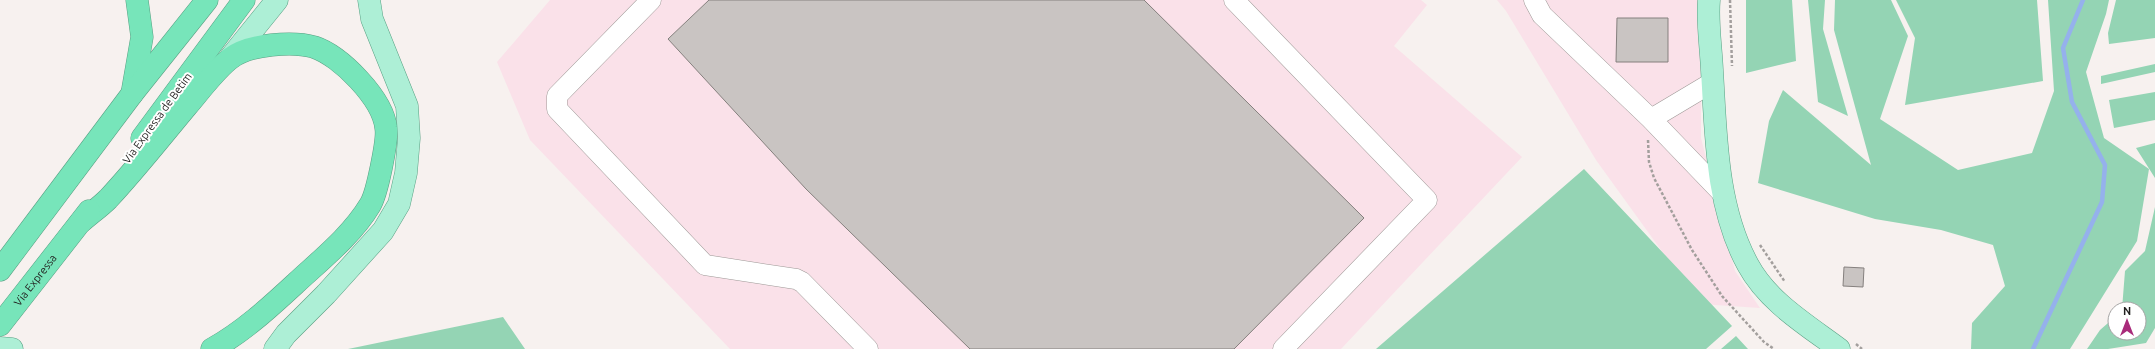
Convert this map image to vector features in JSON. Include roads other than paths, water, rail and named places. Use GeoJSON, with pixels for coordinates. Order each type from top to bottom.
{"type":"FeatureCollection","features":[{"type":"Feature","properties":{"kind":"highway"},"geometry":{"type":"LineString","coordinates":[[132,94],[142,38],[137,0]]}},
{"type":"Feature","properties":{"kind":"highway"},"geometry":{"type":"LineString","coordinates":[[0,270],[132,94],[207,0]]}},
{"type":"Feature","properties":{"kind":"highway","name":"Via Expressa de Betim"},"geometry":{"type":"LineString","coordinates":[[75,228],[244,0]]}},
{"type":"Feature","properties":{"kind":"highway"},"geometry":{"type":"LineString","coordinates":[[75,228],[107,200],[231,57],[257,47],[292,44],[315,48],[338,60],[361,81],[376,102],[386,128],[383,154],[371,203],[352,229],[319,262],[258,317],[212,349]]}},
{"type":"Feature","properties":{"kind":"highway","name":"Via Expressa"},"geometry":{"type":"LineString","coordinates":[[0,325],[75,228]]}},
{"type":"Feature","properties":{"kind":"main road"},"geometry":{"type":"LineString","coordinates":[[231,57],[277,0]]}},
{"type":"Feature","properties":{"kind":"main road"},"geometry":{"type":"LineString","coordinates":[[275,349],[286,334],[326,294],[383,231],[399,204],[406,173],[409,138],[407,106],[372,20],[369,0]]}},
{"type":"Feature","properties":{"kind":"main road"},"geometry":{"type":"LineString","coordinates":[[1709,0],[1716,139],[1725,209],[1748,266],[1762,285],[1783,307],[1844,344]]}},
{"type":"Feature","properties":{"kind":"main road"},"geometry":{"type":"LineString","coordinates":[[0,348],[12,349]]}},
{"type":"Feature","properties":{"kind":"lane"},"geometry":{"type":"LineString","coordinates":[[651,0],[557,96],[557,109],[705,265],[796,279],[802,282],[868,349]]}},
{"type":"Feature","properties":{"kind":"lane"},"geometry":{"type":"LineString","coordinates":[[1234,0],[1426,200],[1283,349]]}},
{"type":"Feature","properties":{"kind":"lane"},"geometry":{"type":"LineString","coordinates":[[1534,0],[1542,15],[1651,119],[1724,195]]}},
{"type":"Feature","properties":{"kind":"lane"},"geometry":{"type":"LineString","coordinates":[[1651,119],[1713,82]]}},
{"type":"Feature","properties":{"kind":"waterway"},"geometry":{"type":"LineString","coordinates":[[2033,349],[2102,202],[2105,165],[2072,102],[2063,48],[2083,0]]}}]}
